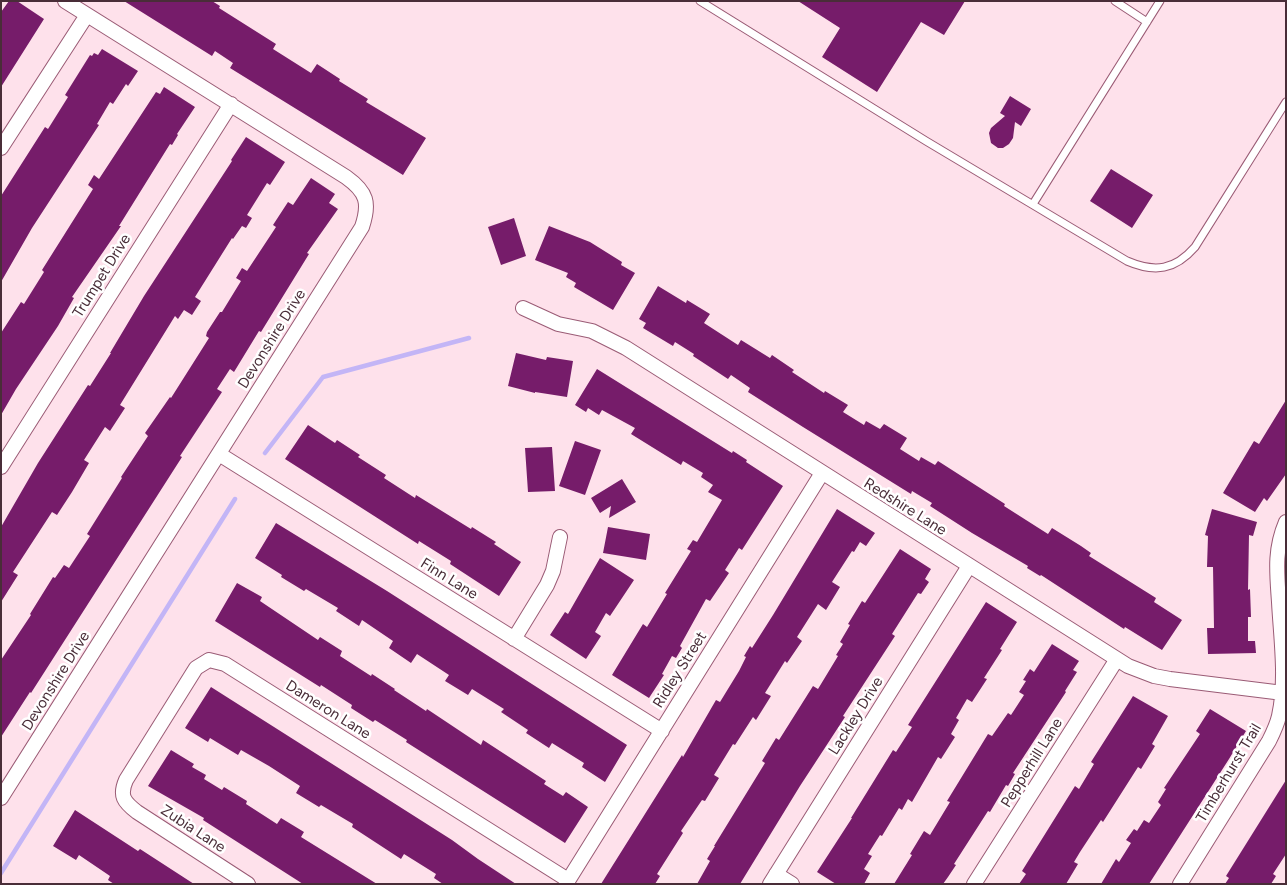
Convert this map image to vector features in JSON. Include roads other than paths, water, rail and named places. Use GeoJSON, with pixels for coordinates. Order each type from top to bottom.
{"type":"FeatureCollection","features":[{"type":"Feature","properties":{"kind":"street","name":"Devonshire Drive"},"geometry":{"type":"LineString","coordinates":[[1,798],[362,227],[367,204],[364,194],[358,185],[65,1]]}},
{"type":"Feature","properties":{"kind":"street"},"geometry":{"type":"LineString","coordinates":[[1,148],[87,15]]}},
{"type":"Feature","properties":{"kind":"street","name":"Trumpet Drive"},"geometry":{"type":"LineString","coordinates":[[1,467],[231,104]]}},
{"type":"Feature","properties":{"kind":"street","name":"Redshire Lane"},"geometry":{"type":"LineString","coordinates":[[523,308],[558,324],[592,331],[626,348],[1128,666],[1154,676],[1283,693]]}},
{"type":"Feature","properties":{"kind":"street","name":"Finn Lane"},"geometry":{"type":"LineString","coordinates":[[219,454],[662,731]]}},
{"type":"Feature","properties":{"kind":"street","name":"Ridley Street"},"geometry":{"type":"LineString","coordinates":[[567,882],[822,473]]}},
{"type":"Feature","properties":{"kind":"street","name":"Timberhurst Trail"},"geometry":{"type":"LineString","coordinates":[[1180,884],[1269,741],[1279,719],[1283,693],[1283,670],[1282,602],[1277,549],[1286,522]]}},
{"type":"Feature","properties":{"kind":"street"},"geometry":{"type":"LineString","coordinates":[[514,639],[547,585],[560,537]]}},
{"type":"Feature","properties":{"kind":"street","name":"Lackley Drive"},"geometry":{"type":"LineString","coordinates":[[773,879],[969,566]]}},
{"type":"Feature","properties":{"kind":"street","name":"Pepperhill Lane"},"geometry":{"type":"LineString","coordinates":[[974,884],[1117,659]]}},
{"type":"Feature","properties":{"kind":"street","name":"Dameron Lane"},"geometry":{"type":"LineString","coordinates":[[123,797],[122,788],[126,780],[196,668],[209,660],[218,661],[567,882]]}},
{"type":"Feature","properties":{"kind":"street","name":"Zubia Lane"},"geometry":{"type":"LineString","coordinates":[[123,797],[127,805],[137,812],[248,884]]}},
{"type":"Feature","properties":{"kind":"street"},"geometry":{"type":"LineString","coordinates":[[773,879],[792,884]]}},
{"type":"Feature","properties":{"kind":"lane"},"geometry":{"type":"LineString","coordinates":[[700,1],[926,141],[1127,261],[1147,269],[1159,268],[1185,258],[1195,246],[1286,102]]}},
{"type":"Feature","properties":{"kind":"lane"},"geometry":{"type":"LineString","coordinates":[[1115,1],[1147,22]]}},
{"type":"Feature","properties":{"kind":"lane"},"geometry":{"type":"LineString","coordinates":[[1033,204],[1160,1]]}},
{"type":"Feature","properties":{"kind":"waterway"},"geometry":{"type":"LineString","coordinates":[[265,453],[323,377],[469,338]]}},
{"type":"Feature","properties":{"kind":"waterway"},"geometry":{"type":"LineString","coordinates":[[1,873],[235,499]]}}]}
